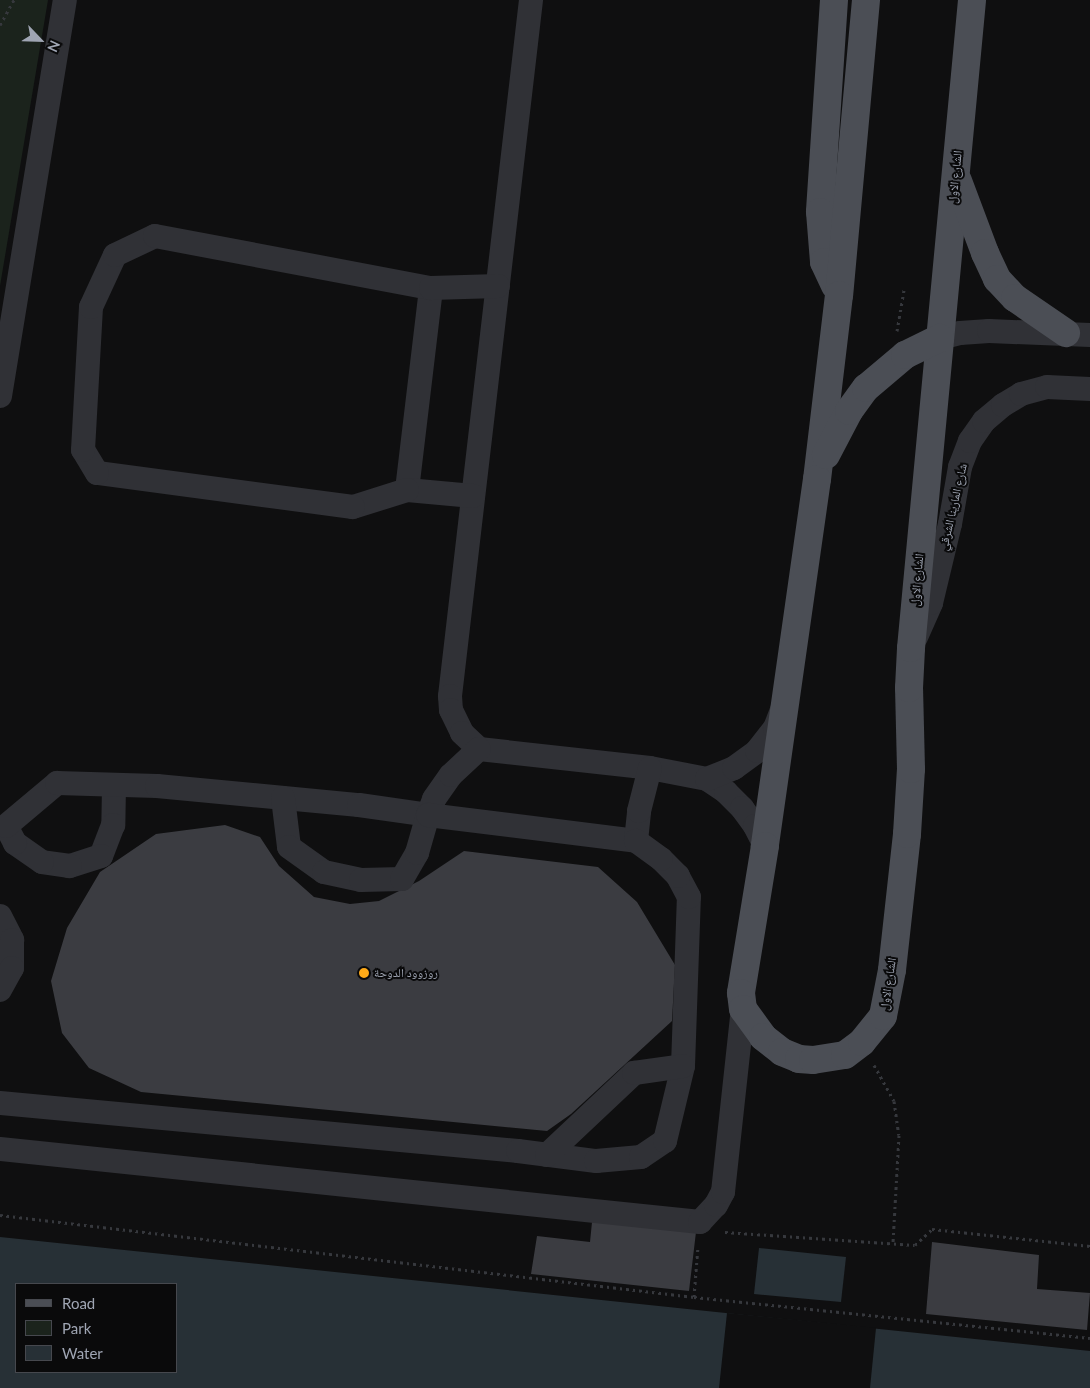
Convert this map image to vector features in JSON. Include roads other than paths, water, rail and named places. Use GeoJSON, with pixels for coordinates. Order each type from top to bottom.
{"type":"FeatureCollection","features":[{"type":"Feature","properties":{"kind":"main road"},"geometry":{"type":"LineString","coordinates":[[743,1009],[741,993],[765,846],[817,479],[839,295],[866,0]]}},
{"type":"Feature","properties":{"kind":"main road","name":"الشارع الاول"},"geometry":{"type":"LineString","coordinates":[[743,1009],[764,1037],[782,1052],[799,1059],[813,1060],[845,1055],[862,1042],[883,1016],[892,970],[907,834],[911,769],[909,688],[911,648],[972,0]]}},
{"type":"Feature","properties":{"kind":"main road"},"geometry":{"type":"LineString","coordinates":[[834,1],[820,212],[824,262],[839,295]]}},
{"type":"Feature","properties":{"kind":"main road"},"geometry":{"type":"LineString","coordinates":[[956,175],[984,253],[997,279],[1015,298],[1078,334]]}},
{"type":"Feature","properties":{"kind":"main road"},"geometry":{"type":"LineString","coordinates":[[817,479],[832,441],[849,411],[866,388],[905,355],[940,338]]}},
{"type":"Feature","properties":{"kind":"street"},"geometry":{"type":"LineString","coordinates":[[0,396],[65,0]]}},
{"type":"Feature","properties":{"kind":"street"},"geometry":{"type":"LineString","coordinates":[[531,0],[450,696],[455,722],[462,734],[479,748],[650,768],[708,779],[726,792],[742,808],[755,826],[765,846]]}},
{"type":"Feature","properties":{"kind":"street"},"geometry":{"type":"LineString","coordinates":[[473,496],[407,490],[353,507],[97,473],[83,450],[91,306],[115,255],[155,236],[431,288],[498,286]]}},
{"type":"Feature","properties":{"kind":"street"},"geometry":{"type":"LineString","coordinates":[[407,490],[431,288]]}},
{"type":"Feature","properties":{"kind":"street"},"geometry":{"type":"LineString","coordinates":[[940,338],[974,331],[1078,334]]}},
{"type":"Feature","properties":{"kind":"street","name":"شارع المارينا الشرقي"},"geometry":{"type":"LineString","coordinates":[[911,648],[931,602],[950,524],[960,467],[970,441],[984,421],[1003,405],[1021,394],[1047,387],[1090,389]]}},
{"type":"Feature","properties":{"kind":"street"},"geometry":{"type":"LineString","coordinates":[[708,779],[734,768],[757,750],[775,728],[786,702]]}},
{"type":"Feature","properties":{"kind":"street"},"geometry":{"type":"LineString","coordinates":[[283,798],[289,847],[324,872],[361,880],[402,879],[418,853],[434,799],[451,776],[479,748]]}},
{"type":"Feature","properties":{"kind":"street"},"geometry":{"type":"LineString","coordinates":[[636,841],[639,811],[650,768]]}},
{"type":"Feature","properties":{"kind":"street"},"geometry":{"type":"LineString","coordinates":[[0,1103],[596,1161],[641,1157],[665,1141],[683,1066],[689,897],[678,876],[661,858],[636,841],[359,805],[157,786],[57,783],[3,829],[15,843],[42,862],[70,866],[101,856],[114,826],[114,786]]}},
{"type":"Feature","properties":{"kind":"street"},"geometry":{"type":"LineString","coordinates":[[0,916],[12,940],[12,968],[0,990]]}},
{"type":"Feature","properties":{"kind":"street"},"geometry":{"type":"LineString","coordinates":[[0,1148],[700,1222],[716,1205],[723,1192],[743,1009]]}},
{"type":"Feature","properties":{"kind":"street"},"geometry":{"type":"LineString","coordinates":[[547,1155],[634,1073],[683,1066]]}},
{"type":"Feature","properties":{"kind":"water"},"geometry":{"type":"Polygon","coordinates":[[[0,1237],[1090,1351],[1090,1388],[0,1388],[0,1237]]]}},
{"type":"Feature","properties":{"kind":"water"},"geometry":{"type":"Polygon","coordinates":[[[759,1248],[846,1257],[841,1302],[754,1294],[759,1248]]]}},
{"type":"Feature","properties":{"kind":"place","name":"روزوود الدوحة"},"geometry":{"type":"Point","coordinates":[364,973]}}]}
